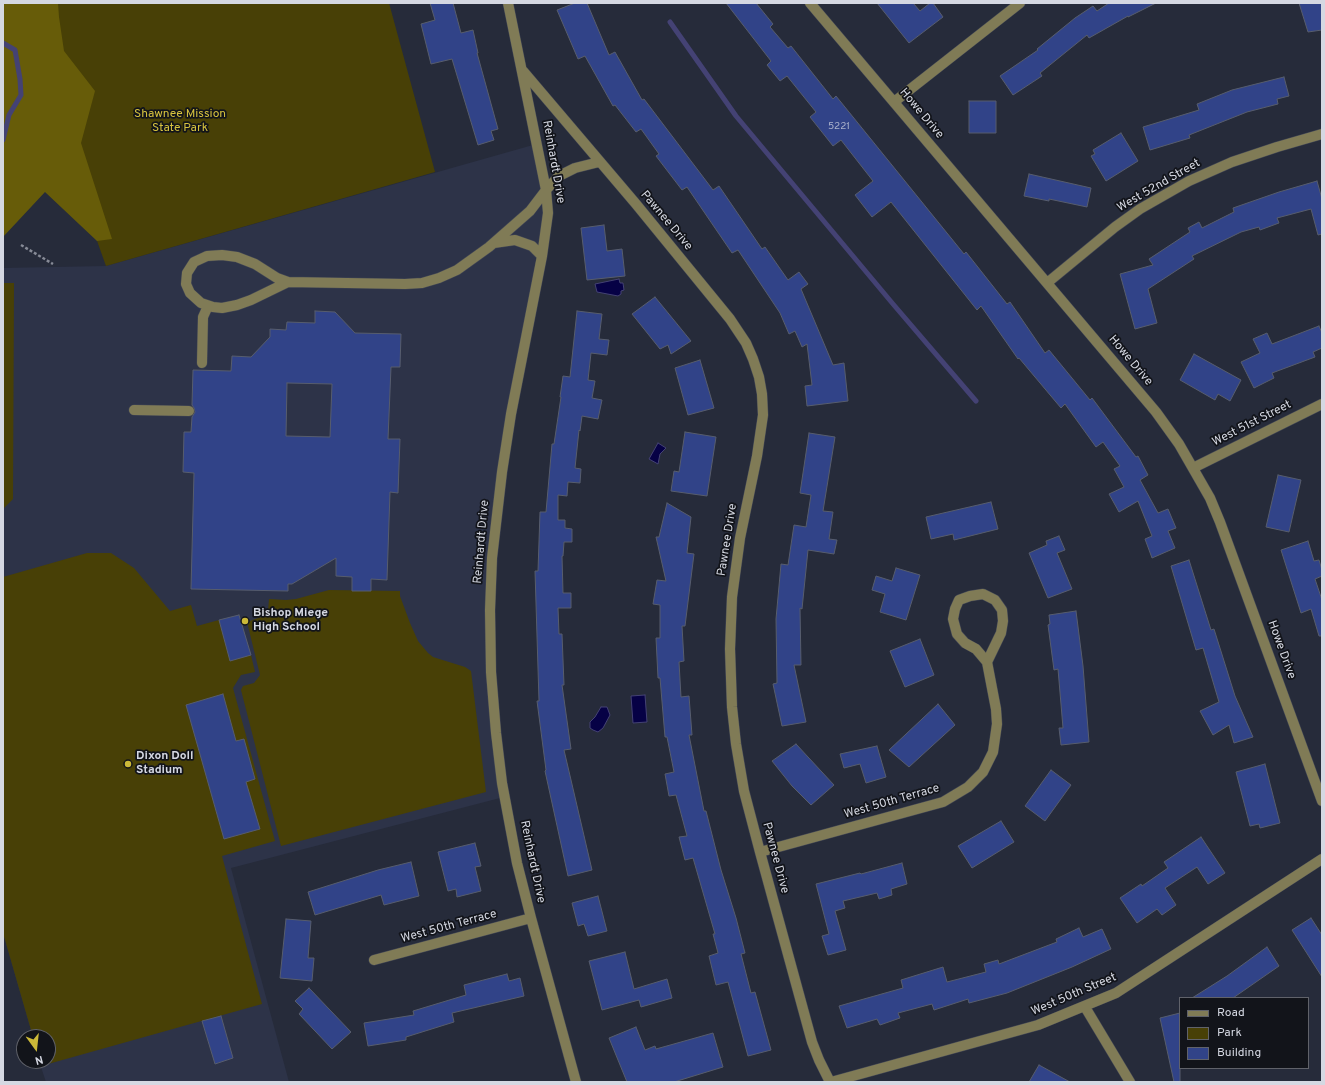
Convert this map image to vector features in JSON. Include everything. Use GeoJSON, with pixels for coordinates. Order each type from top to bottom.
{"type":"FeatureCollection","features":[{"type":"Feature","properties":{"kind":"street","name":"Reinhardt Drive"},"geometry":{"type":"LineString","coordinates":[[508,3],[546,190],[548,213],[542,256],[511,414],[502,472],[492,558],[490,610],[491,672],[502,784],[517,862],[576,1082]]}},
{"type":"Feature","properties":{"kind":"street","name":"Howe Drive"},"geometry":{"type":"LineString","coordinates":[[810,3],[1156,412],[1179,444],[1210,498],[1220,522],[1322,801]]}},
{"type":"Feature","properties":{"kind":"street"},"geometry":{"type":"LineString","coordinates":[[894,102],[1020,3]]}},
{"type":"Feature","properties":{"kind":"street","name":"Pawnee Drive"},"geometry":{"type":"LineString","coordinates":[[523,71],[730,319],[746,343],[759,377],[762,394],[763,415],[757,456],[740,538],[732,597],[730,649],[732,707],[736,744],[744,791],[760,852],[812,1042],[819,1060],[831,1082]]}},
{"type":"Feature","properties":{"kind":"street","name":"West 52nd Street"},"geometry":{"type":"LineString","coordinates":[[1047,283],[1140,209],[1189,181],[1232,162],[1322,134]]}},
{"type":"Feature","properties":{"kind":"street"},"geometry":{"type":"LineString","coordinates":[[288,282],[251,300],[222,308],[208,306],[201,303],[190,293],[186,284],[187,274],[194,262],[207,256],[222,254],[254,264],[277,278],[288,282],[405,284],[422,283],[439,278],[456,270],[494,243],[530,211],[559,176],[575,168],[599,162]]}},
{"type":"Feature","properties":{"kind":"street"},"geometry":{"type":"LineString","coordinates":[[494,243],[515,240],[532,246],[542,256]]}},
{"type":"Feature","properties":{"kind":"street"},"geometry":{"type":"LineString","coordinates":[[202,363],[203,317],[208,306]]}},
{"type":"Feature","properties":{"kind":"street","name":"West 51st Street"},"geometry":{"type":"LineString","coordinates":[[1193,468],[1322,404]]}},
{"type":"Feature","properties":{"kind":"street"},"geometry":{"type":"LineString","coordinates":[[134,410],[189,411]]}},
{"type":"Feature","properties":{"kind":"street"},"geometry":{"type":"LineString","coordinates":[[983,594],[995,600],[1002,610],[1003,621],[1001,633],[987,662],[976,649],[965,643],[957,634],[953,619],[954,609],[959,600],[970,596],[983,594]]}},
{"type":"Feature","properties":{"kind":"street","name":"West 50th Terrace"},"geometry":{"type":"LineString","coordinates":[[760,852],[944,802],[968,788],[983,772],[993,752],[997,724],[996,709],[987,662]]}},
{"type":"Feature","properties":{"kind":"street","name":"West 50th Street"},"geometry":{"type":"LineString","coordinates":[[831,1082],[1007,1035],[1038,1025],[1116,993],[1322,859]]}},
{"type":"Feature","properties":{"kind":"street","name":"West 50th Terrace"},"geometry":{"type":"LineString","coordinates":[[374,960],[531,918]]}},
{"type":"Feature","properties":{"kind":"street"},"geometry":{"type":"LineString","coordinates":[[1084,1007],[1130,1082]]}},
{"type":"Feature","properties":{"kind":"path"},"geometry":{"type":"LineString","coordinates":[[21,245],[53,264]]}},
{"type":"Feature","properties":{"kind":"shaded area"},"geometry":{"type":"Polygon","coordinates":[[[3,3],[58,3],[64,51],[95,91],[81,143],[112,239],[97,241],[45,192],[3,237],[3,3]]]}},
{"type":"Feature","properties":{"kind":"shaded area","name":"Bishop Miege High School"},"geometry":{"type":"Polygon","coordinates":[[[533,145],[543,192],[543,216],[528,305],[511,389],[487,663],[491,739],[500,798],[231,868],[289,1082],[46,1082],[42,1069],[56,1069],[56,1029],[31,1029],[3,933],[3,268],[106,266],[533,145]]]}},
{"type":"Feature","properties":{"kind":"shaded area"},"geometry":{"type":"Polygon","coordinates":[[[619,279],[620,283],[623,283],[624,290],[621,291],[621,294],[618,296],[597,292],[595,284],[619,279]]]}},
{"type":"Feature","properties":{"kind":"shaded area"},"geometry":{"type":"Polygon","coordinates":[[[658,443],[666,448],[660,454],[658,464],[649,459],[658,443]]]}},
{"type":"Feature","properties":{"kind":"shaded area"},"geometry":{"type":"Polygon","coordinates":[[[645,695],[647,722],[633,723],[631,696],[645,695]]]}},
{"type":"Feature","properties":{"kind":"shaded area"},"geometry":{"type":"Polygon","coordinates":[[[601,707],[607,707],[610,715],[603,728],[598,732],[590,728],[590,722],[601,707]]]}},
{"type":"Feature","properties":{"kind":"green space","name":"Shawnee Mission State Park"},"geometry":{"type":"Polygon","coordinates":[[[12,3],[389,3],[435,172],[106,266],[12,3]]]}},
{"type":"Feature","properties":{"kind":"green space"},"geometry":{"type":"Polygon","coordinates":[[[3,283],[14,283],[13,499],[3,509],[3,283]]]}},
{"type":"Feature","properties":{"kind":"green space","name":"Dixon Doll Stadium"},"geometry":{"type":"Polygon","coordinates":[[[87,553],[111,553],[134,568],[170,611],[191,605],[197,626],[219,620],[230,661],[251,655],[255,672],[241,675],[233,688],[275,841],[222,856],[262,1004],[56,1062],[56,1029],[31,1029],[3,933],[3,577],[87,553]]]}},
{"type":"Feature","properties":{"kind":"green space"},"geometry":{"type":"Polygon","coordinates":[[[329,590],[400,591],[400,596],[418,641],[428,653],[433,657],[465,667],[471,671],[486,792],[281,846],[241,690],[243,686],[254,683],[260,675],[247,622],[264,616],[268,611],[269,599],[296,599],[329,590]]]}},
{"type":"Feature","properties":{"kind":"building"},"geometry":{"type":"Polygon","coordinates":[[[430,3],[453,3],[461,33],[473,30],[477,53],[498,129],[491,131],[494,140],[478,145],[452,59],[431,64],[421,24],[435,20],[430,3]]]}},
{"type":"Feature","properties":{"kind":"building"},"geometry":{"type":"Polygon","coordinates":[[[575,3],[587,3],[609,55],[615,52],[642,100],[644,99],[713,190],[719,186],[762,249],[765,247],[788,280],[799,272],[808,284],[801,289],[833,365],[844,363],[848,401],[807,406],[805,386],[812,385],[807,344],[802,347],[795,331],[789,334],[780,313],[738,250],[732,253],[687,187],[682,190],[656,156],[659,154],[641,129],[636,132],[615,105],[613,106],[585,56],[578,59],[557,10],[575,3]]]}},
{"type":"Feature","properties":{"kind":"building"},"geometry":{"type":"Polygon","coordinates":[[[726,3],[756,3],[773,24],[770,27],[788,48],[791,46],[833,99],[836,96],[964,254],[966,252],[1007,304],[1010,302],[1045,353],[1049,350],[1090,400],[1092,398],[1136,457],[1138,456],[1148,475],[1140,480],[1158,513],[1168,509],[1176,528],[1168,531],[1175,548],[1152,558],[1145,539],[1152,536],[1138,501],[1119,512],[1109,494],[1124,487],[1114,469],[1120,466],[1103,442],[1096,447],[1065,404],[1061,408],[1019,358],[1018,359],[981,306],[977,310],[891,202],[872,217],[855,195],[873,181],[841,140],[833,146],[810,117],[816,112],[787,76],[780,81],[767,65],[771,61],[726,3]]]}},
{"type":"Feature","properties":{"kind":"building"},"geometry":{"type":"Polygon","coordinates":[[[877,3],[913,3],[920,11],[930,3],[933,3],[943,17],[909,43],[877,3]]]}},
{"type":"Feature","properties":{"kind":"building"},"geometry":{"type":"Polygon","coordinates":[[[1109,3],[1156,3],[1128,16],[1089,38],[1087,35],[1040,73],[1042,76],[1013,95],[1000,76],[1038,50],[1037,49],[1075,18],[1093,6],[1097,11],[1109,3]]]}},
{"type":"Feature","properties":{"kind":"building"},"geometry":{"type":"Polygon","coordinates":[[[1299,3],[1322,3],[1322,30],[1308,32],[1299,3]]]}},
{"type":"Feature","properties":{"kind":"building"},"geometry":{"type":"Polygon","coordinates":[[[1284,77],[1289,96],[1277,99],[1278,104],[1247,112],[1189,135],[1190,138],[1150,150],[1143,127],[1199,110],[1197,104],[1232,90],[1284,77]]]}},
{"type":"Feature","properties":{"kind":"building"},"geometry":{"type":"Polygon","coordinates":[[[969,101],[996,101],[996,133],[969,133],[969,101]]]}},
{"type":"Feature","properties":{"kind":"building"},"geometry":{"type":"Polygon","coordinates":[[[1121,133],[1138,161],[1106,181],[1091,156],[1095,154],[1093,150],[1121,133]]]}},
{"type":"Feature","properties":{"kind":"building"},"geometry":{"type":"Polygon","coordinates":[[[1029,174],[1091,188],[1087,207],[1049,199],[1049,201],[1024,196],[1029,174]]]}},
{"type":"Feature","properties":{"kind":"building"},"geometry":{"type":"Polygon","coordinates":[[[1317,181],[1322,199],[1322,234],[1318,235],[1311,209],[1277,218],[1279,223],[1260,230],[1259,227],[1241,232],[1192,256],[1194,259],[1148,289],[1157,323],[1135,329],[1120,274],[1153,265],[1149,259],[1190,232],[1188,228],[1199,222],[1202,228],[1234,212],[1233,208],[1317,181]]]}},
{"type":"Feature","properties":{"kind":"building"},"geometry":{"type":"Polygon","coordinates":[[[604,225],[607,251],[622,249],[625,276],[587,280],[581,228],[604,225]]]}},
{"type":"Feature","properties":{"kind":"building"},"geometry":{"type":"Polygon","coordinates":[[[655,297],[691,341],[671,354],[668,345],[660,349],[632,314],[655,297]]]}},
{"type":"Feature","properties":{"kind":"building","name":"Bishop Miege High School"},"geometry":{"type":"Polygon","coordinates":[[[315,311],[335,312],[355,333],[401,334],[400,367],[391,367],[388,439],[400,439],[398,493],[390,492],[387,580],[371,579],[371,591],[352,591],[352,577],[336,576],[336,558],[292,584],[288,584],[288,591],[191,589],[194,473],[183,472],[184,432],[191,432],[192,417],[195,412],[192,405],[193,370],[231,371],[232,356],[251,357],[270,337],[270,329],[286,330],[287,322],[315,323],[315,311]],[[287,383],[286,436],[330,437],[332,384],[287,383]]]}},
{"type":"Feature","properties":{"kind":"building"},"geometry":{"type":"Polygon","coordinates":[[[577,311],[602,314],[599,339],[609,340],[607,355],[591,353],[588,380],[595,381],[592,398],[602,400],[598,419],[582,416],[575,468],[581,469],[580,483],[568,482],[567,496],[558,495],[558,520],[565,520],[565,528],[572,529],[572,542],[564,542],[562,556],[563,593],[571,593],[571,608],[558,608],[559,634],[562,634],[564,685],[562,685],[571,749],[564,750],[592,870],[568,876],[545,771],[537,701],[539,701],[535,571],[538,571],[540,512],[546,512],[552,444],[554,444],[563,376],[570,377],[577,311]]]}},
{"type":"Feature","properties":{"kind":"building"},"geometry":{"type":"Polygon","coordinates":[[[1319,326],[1322,333],[1322,348],[1313,352],[1315,357],[1272,373],[1274,378],[1254,388],[1241,362],[1260,353],[1253,339],[1267,333],[1272,344],[1319,326]]]}},
{"type":"Feature","properties":{"kind":"building"},"geometry":{"type":"Polygon","coordinates":[[[1194,354],[1241,380],[1230,401],[1218,394],[1215,400],[1180,380],[1194,354]]]}},
{"type":"Feature","properties":{"kind":"building"},"geometry":{"type":"Polygon","coordinates":[[[700,360],[714,408],[688,415],[675,368],[700,360]]]}},
{"type":"Feature","properties":{"kind":"building"},"geometry":{"type":"Polygon","coordinates":[[[685,432],[716,437],[707,496],[671,491],[674,471],[679,472],[685,432]]]}},
{"type":"Feature","properties":{"kind":"building"},"geometry":{"type":"Polygon","coordinates":[[[809,433],[835,437],[823,511],[833,512],[829,539],[837,540],[834,554],[808,550],[802,609],[800,608],[801,665],[794,665],[806,722],[782,726],[773,684],[777,683],[776,619],[781,564],[788,565],[794,525],[806,527],[811,495],[800,493],[809,433]]]}},
{"type":"Feature","properties":{"kind":"building"},"geometry":{"type":"Polygon","coordinates":[[[1278,475],[1301,480],[1289,532],[1266,527],[1278,475]]]}},
{"type":"Feature","properties":{"kind":"building"},"geometry":{"type":"Polygon","coordinates":[[[991,502],[998,529],[954,540],[953,534],[931,539],[926,517],[991,502]]]}},
{"type":"Feature","properties":{"kind":"building"},"geometry":{"type":"Polygon","coordinates":[[[667,503],[691,517],[687,553],[694,554],[685,626],[682,626],[684,661],[679,662],[681,697],[689,696],[692,735],[689,735],[704,811],[706,811],[721,870],[736,918],[745,953],[741,954],[751,993],[755,992],[771,1050],[748,1056],[728,982],[716,985],[709,956],[718,953],[713,934],[715,934],[693,858],[685,860],[679,837],[687,836],[676,795],[669,796],[665,774],[674,772],[667,737],[665,737],[660,678],[658,678],[656,638],[660,638],[660,605],[653,604],[657,580],[666,581],[656,537],[659,537],[667,503]]]}},
{"type":"Feature","properties":{"kind":"building"},"geometry":{"type":"Polygon","coordinates":[[[1059,536],[1065,550],[1057,553],[1072,589],[1048,598],[1029,553],[1047,545],[1046,541],[1059,536]]]}},
{"type":"Feature","properties":{"kind":"building"},"geometry":{"type":"Polygon","coordinates":[[[1308,541],[1314,561],[1319,560],[1322,570],[1322,576],[1315,579],[1322,600],[1322,636],[1319,636],[1311,609],[1301,613],[1281,550],[1308,541]]]}},
{"type":"Feature","properties":{"kind":"building"},"geometry":{"type":"Polygon","coordinates":[[[1189,560],[1211,630],[1214,629],[1235,696],[1253,737],[1234,743],[1229,725],[1213,735],[1200,711],[1219,702],[1203,648],[1196,650],[1171,566],[1189,560]]]}},
{"type":"Feature","properties":{"kind":"building"},"geometry":{"type":"Polygon","coordinates":[[[896,568],[920,575],[906,620],[880,612],[885,594],[872,590],[876,576],[892,581],[896,568]]]}},
{"type":"Feature","properties":{"kind":"building"},"geometry":{"type":"Polygon","coordinates":[[[1076,611],[1083,666],[1089,742],[1061,745],[1059,728],[1063,728],[1058,669],[1054,670],[1048,625],[1050,624],[1049,615],[1076,611]]]}},
{"type":"Feature","properties":{"kind":"building"},"geometry":{"type":"Polygon","coordinates":[[[239,615],[251,655],[230,661],[219,620],[239,615]]]}},
{"type":"Feature","properties":{"kind":"building"},"geometry":{"type":"Polygon","coordinates":[[[920,639],[934,675],[905,687],[890,651],[920,639]]]}},
{"type":"Feature","properties":{"kind":"building"},"geometry":{"type":"Polygon","coordinates":[[[223,694],[236,741],[244,739],[255,779],[246,782],[260,829],[224,839],[186,705],[223,694]]]}},
{"type":"Feature","properties":{"kind":"building"},"geometry":{"type":"Polygon","coordinates":[[[938,704],[955,725],[909,767],[889,750],[938,704]]]}},
{"type":"Feature","properties":{"kind":"building"},"geometry":{"type":"Polygon","coordinates":[[[796,744],[834,785],[811,805],[792,786],[772,761],[796,744]]]}},
{"type":"Feature","properties":{"kind":"building"},"geometry":{"type":"Polygon","coordinates":[[[877,746],[886,777],[866,783],[860,764],[844,768],[840,754],[877,746]]]}},
{"type":"Feature","properties":{"kind":"building"},"geometry":{"type":"Polygon","coordinates":[[[1265,764],[1280,823],[1260,828],[1259,824],[1250,826],[1236,772],[1265,764]]]}},
{"type":"Feature","properties":{"kind":"building"},"geometry":{"type":"Polygon","coordinates":[[[1051,770],[1071,785],[1045,821],[1025,806],[1051,770]]]}},
{"type":"Feature","properties":{"kind":"building"},"geometry":{"type":"Polygon","coordinates":[[[1001,821],[1014,842],[972,868],[958,846],[1001,821]]]}},
{"type":"Feature","properties":{"kind":"building"},"geometry":{"type":"Polygon","coordinates":[[[1201,837],[1225,873],[1208,884],[1197,867],[1165,888],[1176,905],[1162,915],[1157,909],[1137,923],[1120,898],[1141,884],[1142,886],[1168,868],[1164,862],[1201,837]]]}},
{"type":"Feature","properties":{"kind":"building"},"geometry":{"type":"Polygon","coordinates":[[[475,843],[481,866],[475,867],[481,891],[457,897],[456,889],[448,891],[438,852],[475,843]]]}},
{"type":"Feature","properties":{"kind":"building"},"geometry":{"type":"Polygon","coordinates":[[[411,862],[419,896],[384,905],[381,895],[315,915],[308,892],[378,870],[411,862]]]}},
{"type":"Feature","properties":{"kind":"building"},"geometry":{"type":"Polygon","coordinates":[[[902,863],[907,884],[891,889],[892,895],[879,899],[877,893],[843,901],[845,908],[835,911],[846,950],[828,955],[822,936],[829,934],[816,884],[902,863]]]}},
{"type":"Feature","properties":{"kind":"building"},"geometry":{"type":"Polygon","coordinates":[[[598,896],[607,931],[588,936],[584,924],[578,926],[572,903],[598,896]]]}},
{"type":"Feature","properties":{"kind":"building"},"geometry":{"type":"Polygon","coordinates":[[[1311,918],[1322,935],[1322,977],[1292,930],[1311,918]]]}},
{"type":"Feature","properties":{"kind":"building"},"geometry":{"type":"Polygon","coordinates":[[[286,919],[311,921],[308,958],[314,958],[312,981],[280,978],[286,919]]]}},
{"type":"Feature","properties":{"kind":"building"},"geometry":{"type":"Polygon","coordinates":[[[1079,928],[1083,937],[1102,929],[1111,949],[1072,967],[1007,993],[969,1003],[968,999],[934,1010],[932,1004],[898,1013],[900,1018],[880,1025],[877,1019],[847,1028],[839,1006],[903,988],[901,980],[943,967],[947,982],[986,972],[984,964],[998,960],[999,964],[1057,942],[1056,939],[1079,928]]]}},
{"type":"Feature","properties":{"kind":"building"},"geometry":{"type":"Polygon","coordinates":[[[1267,947],[1279,966],[1234,997],[1194,997],[1227,976],[1267,947]]]}},
{"type":"Feature","properties":{"kind":"building"},"geometry":{"type":"Polygon","coordinates":[[[625,952],[634,989],[667,979],[672,998],[641,1007],[639,1000],[602,1010],[589,961],[625,952]]]}},
{"type":"Feature","properties":{"kind":"building"},"geometry":{"type":"Polygon","coordinates":[[[507,974],[509,981],[520,978],[524,996],[452,1013],[454,1022],[406,1037],[406,1040],[368,1046],[364,1023],[414,1015],[413,1011],[466,995],[464,985],[507,974]]]}},
{"type":"Feature","properties":{"kind":"building"},"geometry":{"type":"Polygon","coordinates":[[[309,988],[351,1032],[332,1049],[299,1014],[303,1009],[295,1001],[309,988]]]}},
{"type":"Feature","properties":{"kind":"building"},"geometry":{"type":"Polygon","coordinates":[[[1179,1013],[1180,1082],[1174,1082],[1160,1018],[1179,1013]]]}},
{"type":"Feature","properties":{"kind":"building"},"geometry":{"type":"Polygon","coordinates":[[[221,1016],[233,1058],[215,1064],[202,1021],[221,1016]]]}},
{"type":"Feature","properties":{"kind":"building"},"geometry":{"type":"Polygon","coordinates":[[[636,1027],[645,1050],[655,1046],[656,1049],[713,1033],[723,1067],[674,1082],[627,1082],[609,1038],[636,1027]]]}},
{"type":"Feature","properties":{"kind":"building"},"geometry":{"type":"Polygon","coordinates":[[[1039,1065],[1070,1082],[1029,1082],[1039,1065]]]}},
{"type":"Feature","properties":{"kind":"waterway"},"geometry":{"type":"LineString","coordinates":[[670,22],[736,116],[976,401]]}},
{"type":"Feature","properties":{"kind":"waterway"},"geometry":{"type":"LineString","coordinates":[[3,43],[15,50],[21,95],[9,115],[3,140]]}},
{"type":"Feature","properties":{"kind":"place","name":"Bishop Miege High School"},"geometry":{"type":"Point","coordinates":[245,621]}},
{"type":"Feature","properties":{"kind":"place","name":"Dixon Doll Stadium"},"geometry":{"type":"Point","coordinates":[128,764]}}]}
